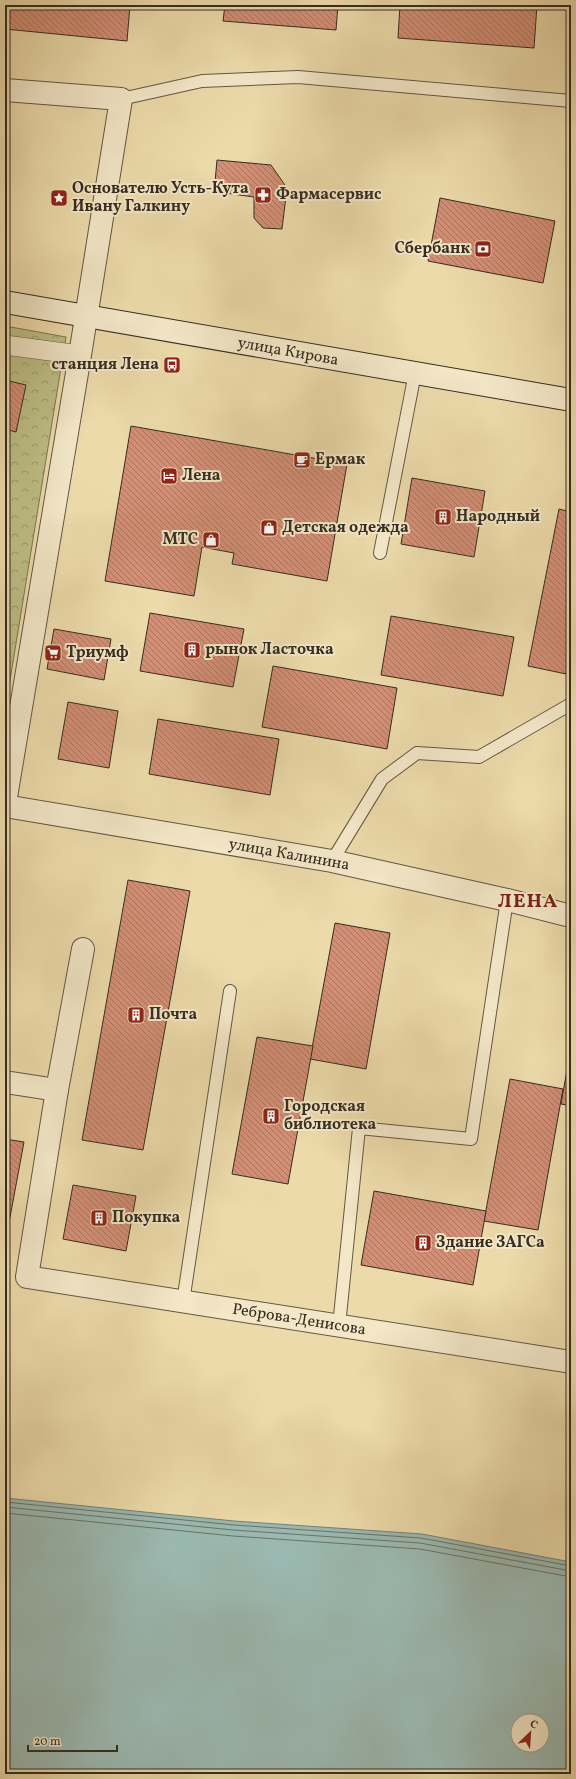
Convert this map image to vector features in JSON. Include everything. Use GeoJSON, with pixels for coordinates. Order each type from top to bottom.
{"type":"FeatureCollection","features":[{"type":"Feature","properties":{"kind":"street"},"geometry":{"type":"LineString","coordinates":[[5,90],[121,99],[80,355],[8,767],[5,804]]}},
{"type":"Feature","properties":{"kind":"street","name":"улица Кирова"},"geometry":{"type":"LineString","coordinates":[[5,302],[571,400]]}},
{"type":"Feature","properties":{"kind":"street"},"geometry":{"type":"LineString","coordinates":[[5,345],[80,355]]}},
{"type":"Feature","properties":{"kind":"street","name":"улица Калинина"},"geometry":{"type":"LineString","coordinates":[[5,804],[332,861],[507,900],[571,916]]}},
{"type":"Feature","properties":{"kind":"street"},"geometry":{"type":"LineString","coordinates":[[5,1082],[57,1090],[83,949]]}},
{"type":"Feature","properties":{"kind":"street","name":"Реброва-Денисова"},"geometry":{"type":"LineString","coordinates":[[57,1090],[27,1277],[571,1362]]}},
{"type":"Feature","properties":{"kind":"lane"},"geometry":{"type":"LineString","coordinates":[[121,99],[202,81],[298,77],[571,101]]}},
{"type":"Feature","properties":{"kind":"lane"},"geometry":{"type":"LineString","coordinates":[[380,554],[415,373]]}},
{"type":"Feature","properties":{"kind":"lane"},"geometry":{"type":"LineString","coordinates":[[332,861],[382,779],[417,753],[479,757],[571,704]]}},
{"type":"Feature","properties":{"kind":"lane"},"geometry":{"type":"LineString","coordinates":[[340,1326],[359,1128],[471,1139],[507,900]]}},
{"type":"Feature","properties":{"kind":"lane"},"geometry":{"type":"LineString","coordinates":[[183,1302],[230,991]]}},
{"type":"Feature","properties":{"kind":"green space"},"geometry":{"type":"Polygon","coordinates":[[[5,326],[66,337],[5,711],[5,326]]]}},
{"type":"Feature","properties":{"kind":"water"},"geometry":{"type":"Polygon","coordinates":[[[5,1498],[234,1521],[422,1534],[571,1562],[571,1774],[5,1774],[5,1498]]]}},
{"type":"Feature","properties":{"kind":"building"},"geometry":{"type":"Polygon","coordinates":[[[5,5],[130,5],[127,41],[5,29],[5,5]]]}},
{"type":"Feature","properties":{"kind":"building"},"geometry":{"type":"Polygon","coordinates":[[[225,5],[338,5],[336,30],[223,21],[225,5]]]}},
{"type":"Feature","properties":{"kind":"building"},"geometry":{"type":"Polygon","coordinates":[[[400,5],[537,5],[534,48],[398,38],[400,5]]]}},
{"type":"Feature","properties":{"kind":"building","name":"Фармасервис"},"geometry":{"type":"Polygon","coordinates":[[[217,160],[271,165],[287,188],[282,229],[263,228],[254,218],[254,197],[225,193],[215,182],[217,160]]]}},
{"type":"Feature","properties":{"kind":"building"},"geometry":{"type":"Polygon","coordinates":[[[440,198],[555,221],[543,283],[428,261],[440,198]]]}},
{"type":"Feature","properties":{"kind":"building"},"geometry":{"type":"Polygon","coordinates":[[[5,380],[26,385],[16,432],[5,429],[5,380]]]}},
{"type":"Feature","properties":{"kind":"building"},"geometry":{"type":"Polygon","coordinates":[[[131,426],[347,464],[327,581],[232,564],[234,553],[202,547],[194,596],[105,581],[131,426]]]}},
{"type":"Feature","properties":{"kind":"building","name":"Народный"},"geometry":{"type":"Polygon","coordinates":[[[412,478],[485,491],[474,557],[401,544],[412,478]]]}},
{"type":"Feature","properties":{"kind":"building"},"geometry":{"type":"Polygon","coordinates":[[[559,509],[571,512],[571,675],[528,666],[559,509]]]}},
{"type":"Feature","properties":{"kind":"building","name":"рынок Ласточка"},"geometry":{"type":"Polygon","coordinates":[[[150,613],[244,629],[233,687],[140,671],[150,613]]]}},
{"type":"Feature","properties":{"kind":"building"},"geometry":{"type":"Polygon","coordinates":[[[391,616],[514,637],[503,696],[381,675],[391,616]]]}},
{"type":"Feature","properties":{"kind":"building"},"geometry":{"type":"Polygon","coordinates":[[[54,629],[111,639],[104,680],[47,669],[54,629]]]}},
{"type":"Feature","properties":{"kind":"building"},"geometry":{"type":"Polygon","coordinates":[[[273,666],[397,688],[387,749],[262,727],[273,666]]]}},
{"type":"Feature","properties":{"kind":"building"},"geometry":{"type":"Polygon","coordinates":[[[68,702],[118,711],[109,768],[58,759],[68,702]]]}},
{"type":"Feature","properties":{"kind":"building"},"geometry":{"type":"Polygon","coordinates":[[[158,719],[279,739],[270,795],[149,774],[158,719]]]}},
{"type":"Feature","properties":{"kind":"building","name":"Почта"},"geometry":{"type":"Polygon","coordinates":[[[128,880],[190,891],[143,1150],[82,1140],[128,880]]]}},
{"type":"Feature","properties":{"kind":"building"},"geometry":{"type":"Polygon","coordinates":[[[335,923],[390,933],[366,1069],[310,1059],[335,923]]]}},
{"type":"Feature","properties":{"kind":"building","name":"Городская библиотека"},"geometry":{"type":"Polygon","coordinates":[[[257,1037],[313,1046],[288,1184],[232,1174],[257,1037]]]}},
{"type":"Feature","properties":{"kind":"building"},"geometry":{"type":"Polygon","coordinates":[[[571,1047],[571,1106],[561,1104],[571,1047]]]}},
{"type":"Feature","properties":{"kind":"building"},"geometry":{"type":"Polygon","coordinates":[[[510,1079],[563,1089],[538,1230],[484,1221],[510,1079]]]}},
{"type":"Feature","properties":{"kind":"building"},"geometry":{"type":"Polygon","coordinates":[[[5,1139],[24,1142],[8,1228],[5,1227],[5,1139]]]}},
{"type":"Feature","properties":{"kind":"building","name":"Покупка"},"geometry":{"type":"Polygon","coordinates":[[[73,1185],[136,1196],[126,1251],[63,1239],[73,1185]]]}},
{"type":"Feature","properties":{"kind":"building","name":"Здание ЗАГСа"},"geometry":{"type":"Polygon","coordinates":[[[374,1191],[486,1211],[473,1285],[361,1265],[374,1191]]]}},
{"type":"Feature","properties":{"kind":"place","name":"Фармасервис"},"geometry":{"type":"Point","coordinates":[263,195]}},
{"type":"Feature","properties":{"kind":"place","name":"Основателю Усть-Кута Ивану Галкину"},"geometry":{"type":"Point","coordinates":[59,198]}},
{"type":"Feature","properties":{"kind":"place","name":"Сбербанк"},"geometry":{"type":"Point","coordinates":[483,249]}},
{"type":"Feature","properties":{"kind":"place","name":"станция Лена"},"geometry":{"type":"Point","coordinates":[172,365]}},
{"type":"Feature","properties":{"kind":"place","name":"Ермак"},"geometry":{"type":"Point","coordinates":[302,460]}},
{"type":"Feature","properties":{"kind":"place","name":"Лена"},"geometry":{"type":"Point","coordinates":[169,476]}},
{"type":"Feature","properties":{"kind":"place","name":"Народный"},"geometry":{"type":"Point","coordinates":[443,517]}},
{"type":"Feature","properties":{"kind":"place","name":"Детская одежда"},"geometry":{"type":"Point","coordinates":[269,528]}},
{"type":"Feature","properties":{"kind":"place","name":"МТС"},"geometry":{"type":"Point","coordinates":[211,540]}},
{"type":"Feature","properties":{"kind":"place","name":"рынок Ласточка"},"geometry":{"type":"Point","coordinates":[192,650]}},
{"type":"Feature","properties":{"kind":"place","name":"Триумф"},"geometry":{"type":"Point","coordinates":[53,653]}},
{"type":"Feature","properties":{"kind":"place","name":"Почта"},"geometry":{"type":"Point","coordinates":[136,1015]}},
{"type":"Feature","properties":{"kind":"place","name":"Городская библиотека"},"geometry":{"type":"Point","coordinates":[271,1116]}},
{"type":"Feature","properties":{"kind":"place","name":"Покупка"},"geometry":{"type":"Point","coordinates":[99,1218]}},
{"type":"Feature","properties":{"kind":"place","name":"Здание ЗАГСа"},"geometry":{"type":"Point","coordinates":[423,1243]}},
{"type":"Feature","properties":{"kind":"district","name":"ЛЕНА"},"geometry":{"type":"Point","coordinates":[528,902]}}]}
